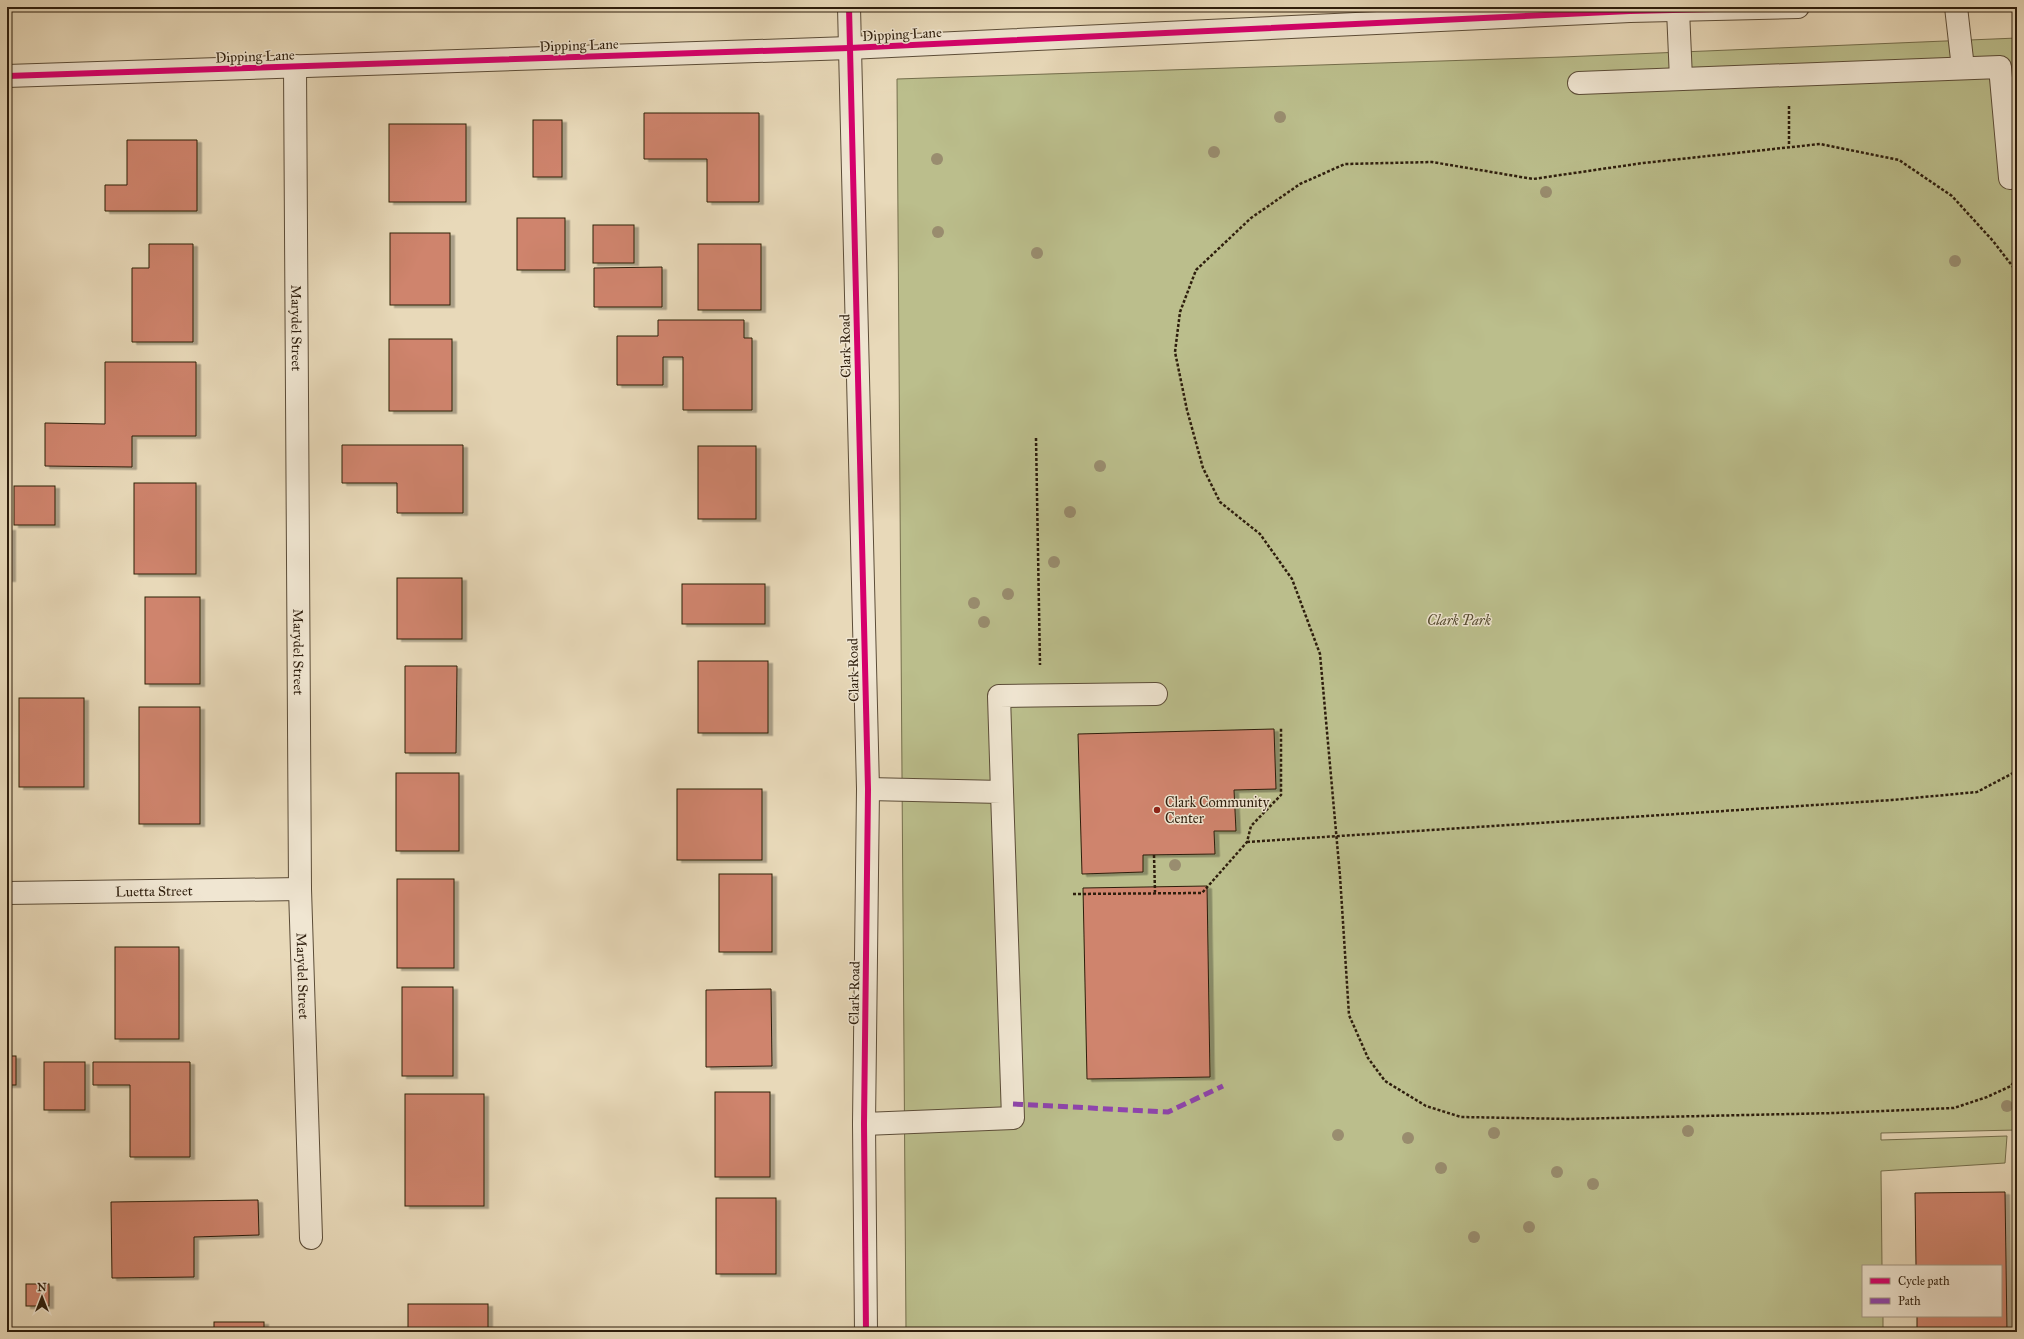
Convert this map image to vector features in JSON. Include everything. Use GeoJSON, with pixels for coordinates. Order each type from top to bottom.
{"type":"FeatureCollection","features":[{"type":"Feature","properties":{"kind":"street","name":"Clark Road"},"geometry":{"type":"LineString","coordinates":[[849,7],[868,789],[864,1124],[866,1332]]}},
{"type":"Feature","properties":{"kind":"street","name":"Dipping Lane"},"geometry":{"type":"LineString","coordinates":[[7,76],[849,48],[1579,10],[1678,10],[1798,7]]}},
{"type":"Feature","properties":{"kind":"street"},"geometry":{"type":"LineString","coordinates":[[1956,7],[1963,68]]}},
{"type":"Feature","properties":{"kind":"street"},"geometry":{"type":"LineString","coordinates":[[1678,10],[1681,79]]}},
{"type":"Feature","properties":{"kind":"street","name":"Marydel Street"},"geometry":{"type":"LineString","coordinates":[[296,66],[300,889],[310,1238]]}},
{"type":"Feature","properties":{"kind":"street"},"geometry":{"type":"LineString","coordinates":[[1579,83],[2000,67],[2010,178]]}},
{"type":"Feature","properties":{"kind":"street"},"geometry":{"type":"LineString","coordinates":[[864,1124],[1013,1118],[999,696],[1156,694]]}},
{"type":"Feature","properties":{"kind":"street"},"geometry":{"type":"LineString","coordinates":[[868,789],[1002,792]]}},
{"type":"Feature","properties":{"kind":"street","name":"Luetta Street"},"geometry":{"type":"LineString","coordinates":[[7,894],[300,889]]}},
{"type":"Feature","properties":{"kind":"path"},"geometry":{"type":"LineString","coordinates":[[1788,75],[1789,146]]}},
{"type":"Feature","properties":{"kind":"path"},"geometry":{"type":"LineString","coordinates":[[2017,272],[1993,241],[1952,196],[1899,160],[1820,144],[1789,146],[1651,162],[1533,179],[1432,162],[1345,164],[1300,184],[1251,218],[1196,270],[1180,312],[1175,352],[1186,410],[1203,468],[1220,502],[1260,534],[1292,579],[1320,654],[1336,835],[1349,1015],[1368,1058],[1385,1081],[1426,1106],[1461,1117],[1570,1119],[1835,1113],[1954,1108],[1987,1097],[2011,1086],[2017,1077]]}},
{"type":"Feature","properties":{"kind":"path"},"geometry":{"type":"LineString","coordinates":[[1036,438],[1040,695]]}},
{"type":"Feature","properties":{"kind":"path"},"geometry":{"type":"LineString","coordinates":[[1073,894],[1155,892],[1202,893],[1247,842],[1251,826],[1281,795],[1281,727]]}},
{"type":"Feature","properties":{"kind":"path"},"geometry":{"type":"LineString","coordinates":[[1247,842],[1900,799],[1977,792],[2017,771]]}},
{"type":"Feature","properties":{"kind":"path"},"geometry":{"type":"LineString","coordinates":[[1154,855],[1155,892]]}},
{"type":"Feature","properties":{"kind":"green space","name":"Clark Park"},"geometry":{"type":"Polygon","coordinates":[[[2017,38],[2017,1130],[1881,1133],[1881,1140],[2007,1136],[2005,1163],[1881,1171],[1882,1265],[1862,1265],[1862,1317],[1883,1317],[1883,1332],[906,1332],[897,79],[1562,57],[2017,38]]]}},
{"type":"Feature","properties":{"kind":"building"},"geometry":{"type":"Polygon","coordinates":[[[644,113],[759,113],[759,202],[707,202],[707,159],[644,159],[644,113]]]}},
{"type":"Feature","properties":{"kind":"building"},"geometry":{"type":"Polygon","coordinates":[[[533,120],[562,120],[562,177],[533,177],[533,120]]]}},
{"type":"Feature","properties":{"kind":"building"},"geometry":{"type":"Polygon","coordinates":[[[389,124],[466,124],[466,202],[389,202],[389,124]]]}},
{"type":"Feature","properties":{"kind":"building"},"geometry":{"type":"Polygon","coordinates":[[[127,140],[197,140],[197,211],[105,211],[105,185],[127,185],[127,140]]]}},
{"type":"Feature","properties":{"kind":"building"},"geometry":{"type":"Polygon","coordinates":[[[517,218],[565,218],[565,270],[517,270],[517,218]]]}},
{"type":"Feature","properties":{"kind":"building"},"geometry":{"type":"Polygon","coordinates":[[[593,225],[634,225],[634,263],[593,263],[593,225]]]}},
{"type":"Feature","properties":{"kind":"building"},"geometry":{"type":"Polygon","coordinates":[[[390,233],[450,233],[450,305],[390,305],[390,233]]]}},
{"type":"Feature","properties":{"kind":"building"},"geometry":{"type":"Polygon","coordinates":[[[149,244],[193,244],[193,342],[132,342],[132,268],[149,268],[149,244]]]}},
{"type":"Feature","properties":{"kind":"building"},"geometry":{"type":"Polygon","coordinates":[[[698,244],[761,244],[761,310],[698,310],[698,244]]]}},
{"type":"Feature","properties":{"kind":"building"},"geometry":{"type":"Polygon","coordinates":[[[662,267],[662,307],[594,307],[594,268],[662,267]]]}},
{"type":"Feature","properties":{"kind":"building"},"geometry":{"type":"Polygon","coordinates":[[[658,320],[744,320],[744,338],[752,338],[752,410],[683,410],[683,357],[663,357],[663,385],[617,385],[617,336],[658,336],[658,320]]]}},
{"type":"Feature","properties":{"kind":"building"},"geometry":{"type":"Polygon","coordinates":[[[389,339],[452,339],[452,411],[389,411],[389,339]]]}},
{"type":"Feature","properties":{"kind":"building"},"geometry":{"type":"Polygon","coordinates":[[[105,362],[196,362],[196,436],[132,436],[132,467],[45,466],[45,423],[105,424],[105,362]]]}},
{"type":"Feature","properties":{"kind":"building"},"geometry":{"type":"Polygon","coordinates":[[[342,445],[463,445],[463,513],[397,513],[397,483],[342,483],[342,445]]]}},
{"type":"Feature","properties":{"kind":"building"},"geometry":{"type":"Polygon","coordinates":[[[698,446],[756,446],[756,519],[698,519],[698,446]]]}},
{"type":"Feature","properties":{"kind":"building"},"geometry":{"type":"Polygon","coordinates":[[[134,483],[196,483],[196,574],[134,574],[134,483]]]}},
{"type":"Feature","properties":{"kind":"building"},"geometry":{"type":"Polygon","coordinates":[[[14,486],[55,486],[55,525],[14,525],[14,486]]]}},
{"type":"Feature","properties":{"kind":"building"},"geometry":{"type":"Polygon","coordinates":[[[7,528],[11,528],[11,579],[7,579],[7,528]]]}},
{"type":"Feature","properties":{"kind":"building"},"geometry":{"type":"Polygon","coordinates":[[[397,578],[462,578],[462,639],[397,639],[397,578]]]}},
{"type":"Feature","properties":{"kind":"building"},"geometry":{"type":"Polygon","coordinates":[[[682,584],[765,584],[765,624],[682,624],[682,584]]]}},
{"type":"Feature","properties":{"kind":"building"},"geometry":{"type":"Polygon","coordinates":[[[145,597],[200,597],[200,684],[145,684],[145,597]]]}},
{"type":"Feature","properties":{"kind":"building"},"geometry":{"type":"Polygon","coordinates":[[[698,661],[768,661],[768,733],[698,733],[698,661]]]}},
{"type":"Feature","properties":{"kind":"building"},"geometry":{"type":"Polygon","coordinates":[[[405,666],[457,666],[456,753],[405,753],[405,666]]]}},
{"type":"Feature","properties":{"kind":"building"},"geometry":{"type":"Polygon","coordinates":[[[19,698],[84,698],[84,787],[19,787],[19,698]]]}},
{"type":"Feature","properties":{"kind":"building"},"geometry":{"type":"Polygon","coordinates":[[[139,707],[200,707],[200,824],[139,824],[139,707]]]}},
{"type":"Feature","properties":{"kind":"building","name":"Clark Community Center"},"geometry":{"type":"Polygon","coordinates":[[[1274,729],[1276,789],[1234,790],[1236,831],[1214,831],[1215,854],[1143,855],[1143,872],[1082,874],[1078,734],[1274,729]]]}},
{"type":"Feature","properties":{"kind":"building"},"geometry":{"type":"Polygon","coordinates":[[[396,773],[459,773],[459,851],[396,851],[396,773]]]}},
{"type":"Feature","properties":{"kind":"building"},"geometry":{"type":"Polygon","coordinates":[[[677,789],[762,789],[762,860],[677,860],[677,789]]]}},
{"type":"Feature","properties":{"kind":"building"},"geometry":{"type":"Polygon","coordinates":[[[719,874],[772,874],[772,952],[719,952],[719,874]]]}},
{"type":"Feature","properties":{"kind":"building"},"geometry":{"type":"Polygon","coordinates":[[[397,879],[454,879],[454,968],[397,968],[397,879]]]}},
{"type":"Feature","properties":{"kind":"building"},"geometry":{"type":"Polygon","coordinates":[[[1207,886],[1210,1077],[1087,1079],[1083,888],[1207,886]]]}},
{"type":"Feature","properties":{"kind":"building"},"geometry":{"type":"Polygon","coordinates":[[[115,947],[179,947],[179,1039],[115,1039],[115,947]]]}},
{"type":"Feature","properties":{"kind":"building"},"geometry":{"type":"Polygon","coordinates":[[[402,987],[453,987],[453,1076],[402,1076],[402,987]]]}},
{"type":"Feature","properties":{"kind":"building"},"geometry":{"type":"Polygon","coordinates":[[[771,989],[772,1066],[706,1067],[706,990],[771,989]]]}},
{"type":"Feature","properties":{"kind":"building"},"geometry":{"type":"Polygon","coordinates":[[[7,1056],[16,1056],[16,1085],[7,1085],[7,1056]]]}},
{"type":"Feature","properties":{"kind":"building"},"geometry":{"type":"Polygon","coordinates":[[[44,1062],[85,1062],[85,1110],[44,1110],[44,1062]]]}},
{"type":"Feature","properties":{"kind":"building"},"geometry":{"type":"Polygon","coordinates":[[[93,1062],[190,1062],[190,1157],[130,1157],[130,1085],[93,1085],[93,1062]]]}},
{"type":"Feature","properties":{"kind":"building"},"geometry":{"type":"Polygon","coordinates":[[[715,1092],[770,1092],[770,1177],[715,1177],[715,1092]]]}},
{"type":"Feature","properties":{"kind":"building"},"geometry":{"type":"Polygon","coordinates":[[[405,1094],[484,1094],[484,1206],[405,1206],[405,1094]]]}},
{"type":"Feature","properties":{"kind":"building"},"geometry":{"type":"Polygon","coordinates":[[[2005,1192],[2007,1332],[1917,1332],[1917,1317],[2002,1317],[2002,1265],[1916,1265],[1915,1193],[2005,1192]]]}},
{"type":"Feature","properties":{"kind":"building"},"geometry":{"type":"Polygon","coordinates":[[[716,1198],[776,1198],[776,1274],[716,1274],[716,1198]]]}},
{"type":"Feature","properties":{"kind":"building"},"geometry":{"type":"Polygon","coordinates":[[[258,1200],[259,1235],[194,1237],[194,1277],[112,1278],[111,1202],[258,1200]]]}},
{"type":"Feature","properties":{"kind":"building"},"geometry":{"type":"Polygon","coordinates":[[[26,1284],[49,1284],[49,1306],[26,1306],[26,1284]]]}},
{"type":"Feature","properties":{"kind":"building"},"geometry":{"type":"Polygon","coordinates":[[[408,1304],[488,1304],[488,1332],[408,1332],[408,1304]]]}},
{"type":"Feature","properties":{"kind":"building"},"geometry":{"type":"Polygon","coordinates":[[[214,1322],[264,1322],[264,1332],[214,1332],[214,1322]]]}},
{"type":"Feature","properties":{"kind":"building"},"geometry":{"type":"Polygon","coordinates":[[[334,1329],[335,1332],[312,1332],[312,1330],[334,1329]]]}},
{"type":"Feature","properties":{"kind":"marked path"},"geometry":{"type":"LineString","coordinates":[[1013,1104],[1168,1112],[1223,1086]]}},
{"type":"Feature","properties":{"kind":"cycle path"},"geometry":{"type":"LineString","coordinates":[[849,7],[868,789],[864,1124],[866,1332]]}},
{"type":"Feature","properties":{"kind":"cycle path"},"geometry":{"type":"LineString","coordinates":[[7,76],[849,48],[1630,11],[1798,7]]}},
{"type":"Feature","properties":{"kind":"place","name":"Clark Community Center"},"geometry":{"type":"Point","coordinates":[1157,810]}}]}
